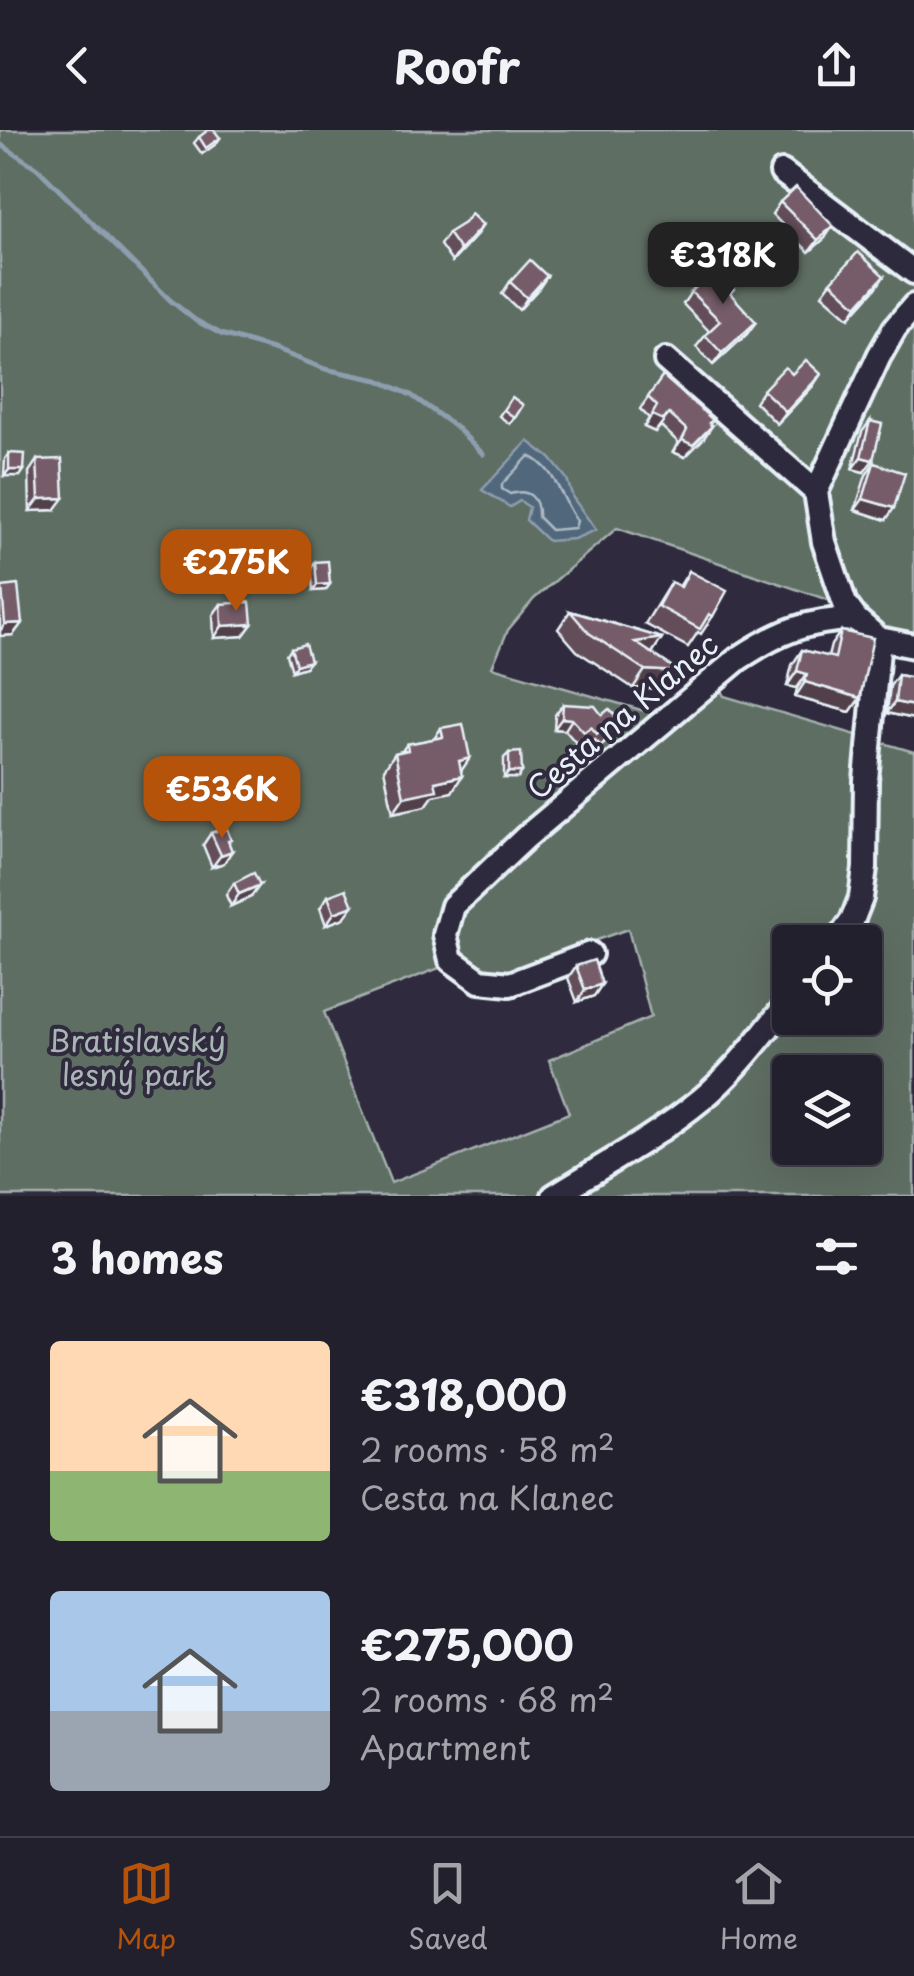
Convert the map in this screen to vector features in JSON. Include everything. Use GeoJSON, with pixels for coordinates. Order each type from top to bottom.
{"type":"FeatureCollection","features":[{"type":"Feature","properties":{"kind":"street"},"geometry":{"type":"LineString","coordinates":[[782,172],[914,272]]}},
{"type":"Feature","properties":{"kind":"street"},"geometry":{"type":"LineString","coordinates":[[914,306],[878,356],[816,492],[824,542],[844,604],[879,639],[914,646]]}},
{"type":"Feature","properties":{"kind":"street"},"geometry":{"type":"LineString","coordinates":[[666,360],[816,492]]}},
{"type":"Feature","properties":{"kind":"street","name":"Cesta na Klanec"},"geometry":{"type":"LineString","coordinates":[[590,954],[510,984],[480,981],[451,960],[445,936],[453,906],[526,837],[738,659],[795,627],[824,620],[856,619]]}},
{"type":"Feature","properties":{"kind":"street"},"geometry":{"type":"LineString","coordinates":[[849,925],[862,898],[866,780],[879,639]]}},
{"type":"Feature","properties":{"kind":"street"},"geometry":{"type":"LineString","coordinates":[[554,1196],[705,1096],[772,1022]]}},
{"type":"Feature","properties":{"kind":"green space","name":"Bratislavský lesný park"},"geometry":{"type":"Polygon","coordinates":[[[0,130],[914,130],[914,646],[834,602],[617,528],[534,599],[508,630],[492,667],[669,718],[714,678],[724,696],[914,752],[914,1196],[0,1196],[0,130]],[[628,929],[510,970],[518,990],[447,965],[324,1012],[391,1183],[569,1113],[549,1060],[651,1017],[628,929]]]}},
{"type":"Feature","properties":{"kind":"water"},"geometry":{"type":"Polygon","coordinates":[[[528,441],[550,458],[567,479],[573,498],[596,530],[574,539],[548,541],[526,520],[529,507],[520,501],[510,507],[482,490],[528,441]]]}},
{"type":"Feature","properties":{"kind":"building"},"geometry":{"type":"Polygon","coordinates":[[[214,130],[220,138],[206,148],[199,137],[214,130]]]}},
{"type":"Feature","properties":{"kind":"building"},"geometry":{"type":"Polygon","coordinates":[[[796,187],[833,226],[818,240],[780,202],[796,187]]]}},
{"type":"Feature","properties":{"kind":"building"},"geometry":{"type":"Polygon","coordinates":[[[471,214],[483,225],[460,250],[448,233],[471,214]]]}},
{"type":"Feature","properties":{"kind":"building"},"geometry":{"type":"Polygon","coordinates":[[[858,252],[884,276],[857,306],[831,282],[858,252]]]}},
{"type":"Feature","properties":{"kind":"building"},"geometry":{"type":"Polygon","coordinates":[[[530,260],[547,276],[527,298],[510,282],[530,260]]]}},
{"type":"Feature","properties":{"kind":"building"},"geometry":{"type":"Polygon","coordinates":[[[723,260],[741,278],[728,291],[756,322],[722,353],[705,335],[720,321],[691,292],[723,260]]]}},
{"type":"Feature","properties":{"kind":"building"},"geometry":{"type":"Polygon","coordinates":[[[806,360],[821,374],[786,412],[763,390],[785,367],[792,374],[806,360]]]}},
{"type":"Feature","properties":{"kind":"building"},"geometry":{"type":"Polygon","coordinates":[[[663,376],[713,420],[693,445],[682,440],[687,430],[669,414],[663,420],[652,415],[657,406],[648,397],[663,376]]]}},
{"type":"Feature","properties":{"kind":"building"},"geometry":{"type":"Polygon","coordinates":[[[512,397],[523,405],[515,418],[504,410],[512,397]]]}},
{"type":"Feature","properties":{"kind":"building"},"geometry":{"type":"Polygon","coordinates":[[[870,421],[882,424],[873,460],[861,457],[870,421]]]}},
{"type":"Feature","properties":{"kind":"building"},"geometry":{"type":"Polygon","coordinates":[[[9,453],[25,454],[24,470],[9,470],[9,453]]]}},
{"type":"Feature","properties":{"kind":"building"},"geometry":{"type":"Polygon","coordinates":[[[62,459],[64,498],[39,499],[37,460],[62,459]]]}},
{"type":"Feature","properties":{"kind":"building"},"geometry":{"type":"Polygon","coordinates":[[[874,463],[905,473],[894,508],[863,499],[874,463]]]}},
{"type":"Feature","properties":{"kind":"building"},"geometry":{"type":"Polygon","coordinates":[[[328,561],[330,584],[317,585],[315,562],[328,561]]]}},
{"type":"Feature","properties":{"kind":"building"},"geometry":{"type":"Polygon","coordinates":[[[280,566],[282,580],[266,582],[264,568],[280,566]]]}},
{"type":"Feature","properties":{"kind":"building"},"geometry":{"type":"Polygon","coordinates":[[[689,571],[727,591],[713,616],[709,614],[700,629],[658,606],[671,582],[681,587],[689,571]]]}},
{"type":"Feature","properties":{"kind":"building"},"geometry":{"type":"Polygon","coordinates":[[[18,585],[22,623],[5,624],[2,587],[18,585]]]}},
{"type":"Feature","properties":{"kind":"building"},"geometry":{"type":"Polygon","coordinates":[[[250,602],[252,624],[222,626],[221,604],[250,602]]]}},
{"type":"Feature","properties":{"kind":"building"},"geometry":{"type":"Polygon","coordinates":[[[570,611],[662,638],[635,642],[680,672],[645,670],[589,633],[570,611]]]}},
{"type":"Feature","properties":{"kind":"building"},"geometry":{"type":"Polygon","coordinates":[[[841,631],[873,638],[860,698],[805,682],[807,674],[797,671],[802,650],[835,658],[841,631]]]}},
{"type":"Feature","properties":{"kind":"building"},"geometry":{"type":"Polygon","coordinates":[[[305,644],[310,661],[296,665],[291,648],[305,644]]]}},
{"type":"Feature","properties":{"kind":"building"},"geometry":{"type":"Polygon","coordinates":[[[898,675],[914,678],[914,706],[895,702],[898,675]]]}},
{"type":"Feature","properties":{"kind":"building"},"geometry":{"type":"Polygon","coordinates":[[[563,704],[595,706],[602,715],[609,709],[623,724],[609,736],[603,729],[597,734],[591,727],[584,732],[572,719],[562,718],[563,704]]]}},
{"type":"Feature","properties":{"kind":"building"},"geometry":{"type":"Polygon","coordinates":[[[463,724],[470,758],[459,761],[462,776],[435,782],[437,790],[404,797],[395,753],[408,750],[407,744],[443,737],[441,728],[463,724]]]}},
{"type":"Feature","properties":{"kind":"building"},"geometry":{"type":"Polygon","coordinates":[[[521,752],[522,772],[509,772],[509,753],[521,752]]]}},
{"type":"Feature","properties":{"kind":"building"},"geometry":{"type":"Polygon","coordinates":[[[226,827],[232,851],[221,855],[211,833],[226,827]]]}},
{"type":"Feature","properties":{"kind":"building"},"geometry":{"type":"Polygon","coordinates":[[[254,873],[260,885],[239,894],[234,883],[254,873]]]}},
{"type":"Feature","properties":{"kind":"building"},"geometry":{"type":"Polygon","coordinates":[[[346,889],[353,906],[334,913],[328,896],[346,889]]]}},
{"type":"Feature","properties":{"kind":"building"},"geometry":{"type":"Polygon","coordinates":[[[594,960],[602,984],[585,990],[576,966],[594,960]]]}},
{"type":"Feature","properties":{"kind":"waterway"},"geometry":{"type":"LineString","coordinates":[[0,144],[37,168],[195,320],[221,334],[325,369],[378,380],[411,395],[457,428],[483,454]]}}]}
